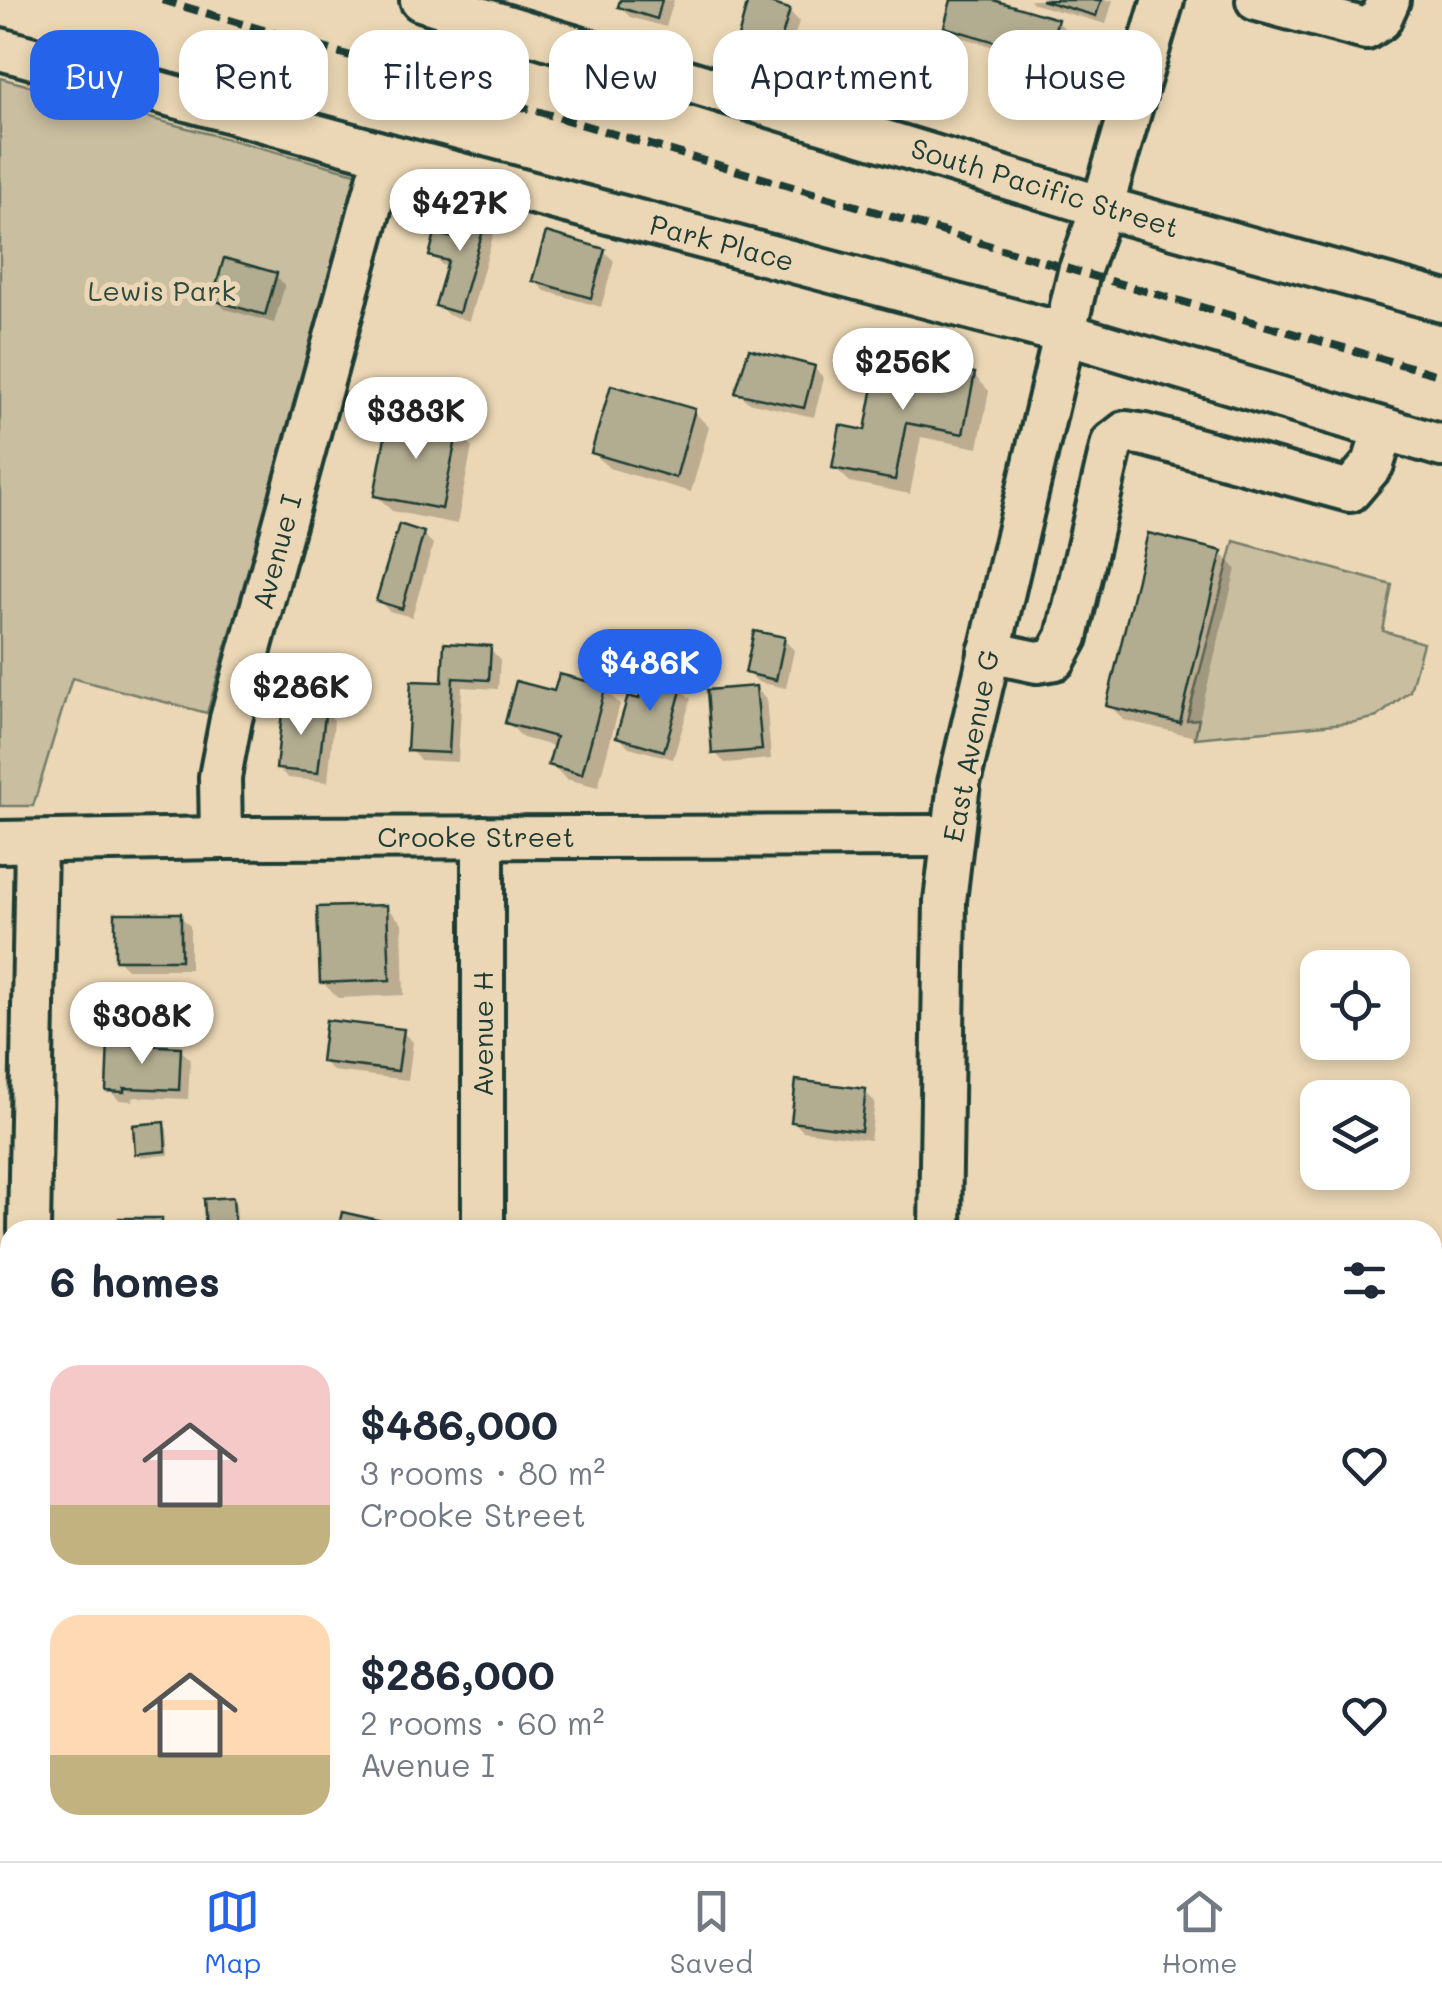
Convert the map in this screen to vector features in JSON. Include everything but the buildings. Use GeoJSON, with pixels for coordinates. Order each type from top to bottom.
{"type":"FeatureCollection","features":[{"type":"Feature","properties":{"kind":"street","name":"South Pacific Street"},"geometry":{"type":"LineString","coordinates":[[421,0],[1102,207],[1442,301]]}},
{"type":"Feature","properties":{"kind":"street","name":"East Avenue G"},"geometry":{"type":"LineString","coordinates":[[940,1220],[945,901],[959,784],[1079,272],[1163,0]]}},
{"type":"Feature","properties":{"kind":"street"},"geometry":{"type":"LineString","coordinates":[[1257,0],[1366,29],[1380,20],[1388,0]]}},
{"type":"Feature","properties":{"kind":"street","name":"Park Place"},"geometry":{"type":"LineString","coordinates":[[0,49],[1066,334],[1442,446]]}},
{"type":"Feature","properties":{"kind":"street","name":"Avenue I"},"geometry":{"type":"LineString","coordinates":[[221,838],[220,777],[231,719],[386,154]]}},
{"type":"Feature","properties":{"kind":"street"},"geometry":{"type":"LineString","coordinates":[[989,652],[1037,662],[1055,658],[1067,637],[1112,443],[1126,432],[1350,491],[1373,464],[1384,429]]}},
{"type":"Feature","properties":{"kind":"street","name":"Crooke Street"},"geometry":{"type":"LineString","coordinates":[[18,842],[952,836]]}},
{"type":"Feature","properties":{"kind":"street","name":"Avenue H"},"geometry":{"type":"LineString","coordinates":[[483,837],[483,1220]]}},
{"type":"Feature","properties":{"kind":"street"},"geometry":{"type":"LineString","coordinates":[[18,842],[29,1220]]}},
{"type":"Feature","properties":{"kind":"green space","name":"Lewis Park"},"geometry":{"type":"Polygon","coordinates":[[[0,78],[30,86],[30,120],[157,120],[363,175],[207,713],[72,678],[33,806],[0,806],[0,78]]]}},
{"type":"Feature","properties":{"kind":"green space"},"geometry":{"type":"Polygon","coordinates":[[[1234,541],[1392,585],[1383,631],[1423,643],[1410,691],[1377,717],[1355,722],[1195,738],[1199,719],[1187,720],[1234,541]]]}},
{"type":"Feature","properties":{"kind":"railway"},"geometry":{"type":"LineString","coordinates":[[162,0],[1442,376]]}}]}
